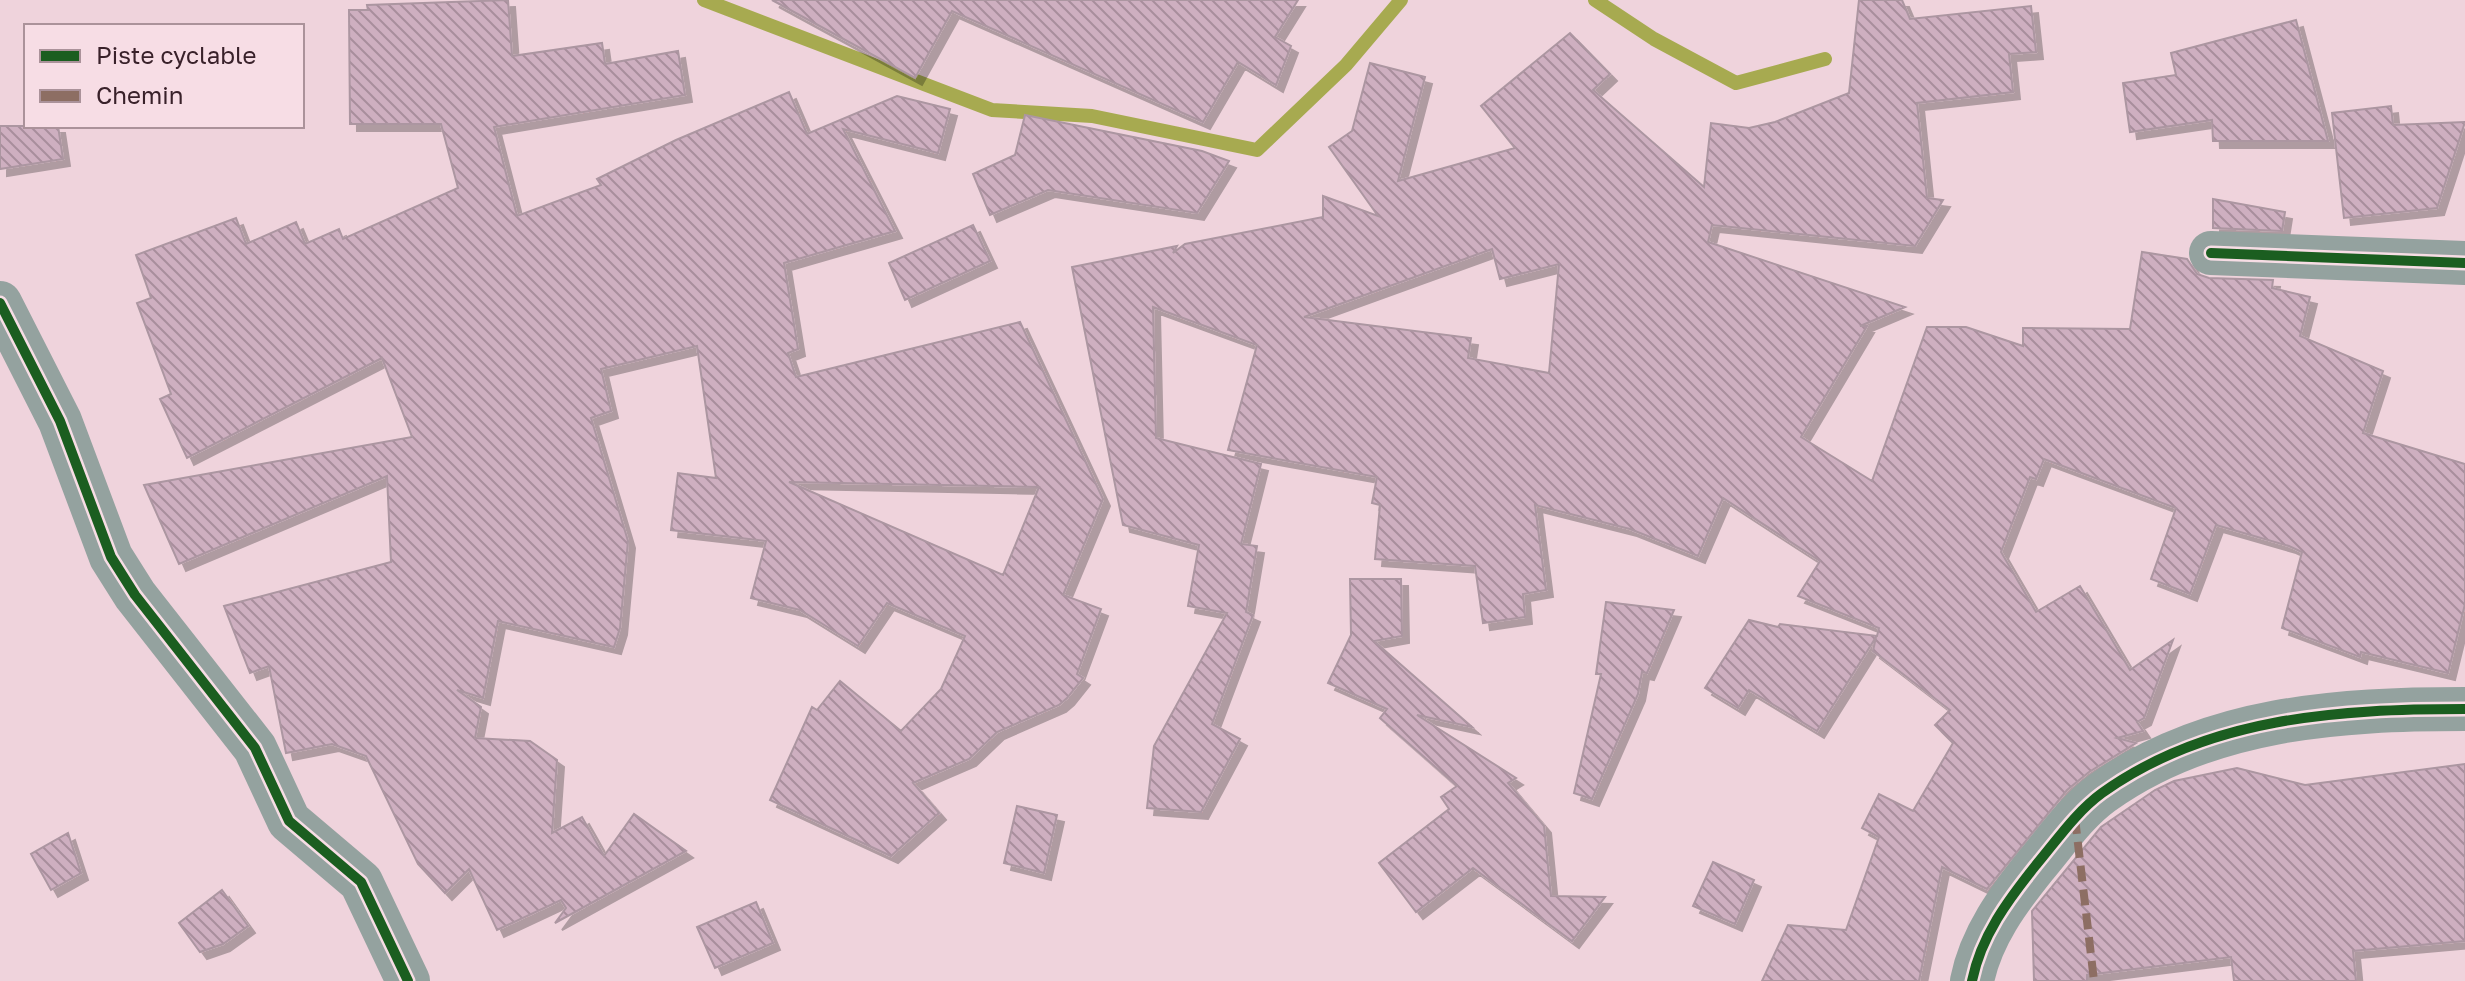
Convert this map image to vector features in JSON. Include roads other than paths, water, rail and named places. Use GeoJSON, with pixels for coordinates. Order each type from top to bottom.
{"type":"FeatureCollection","features":[{"type":"Feature","properties":{"kind":"street"},"geometry":{"type":"LineString","coordinates":[[2211,253],[2465,263]]}},
{"type":"Feature","properties":{"kind":"street"},"geometry":{"type":"LineString","coordinates":[[0,303],[60,421],[111,557],[135,595],[255,748],[289,821],[361,882],[408,981]]}},
{"type":"Feature","properties":{"kind":"street"},"geometry":{"type":"LineString","coordinates":[[1972,981],[1978,952],[2003,908],[2031,871],[2075,818],[2101,794],[2142,768],[2213,738],[2282,720],[2347,711],[2465,709]]}},
{"type":"Feature","properties":{"kind":"waterway"},"geometry":{"type":"LineString","coordinates":[[704,0],[992,110],[1092,116],[1257,150],[1346,65],[1401,0]]}},
{"type":"Feature","properties":{"kind":"waterway"},"geometry":{"type":"LineString","coordinates":[[1595,0],[1654,39],[1736,83],[1825,59]]}}]}
